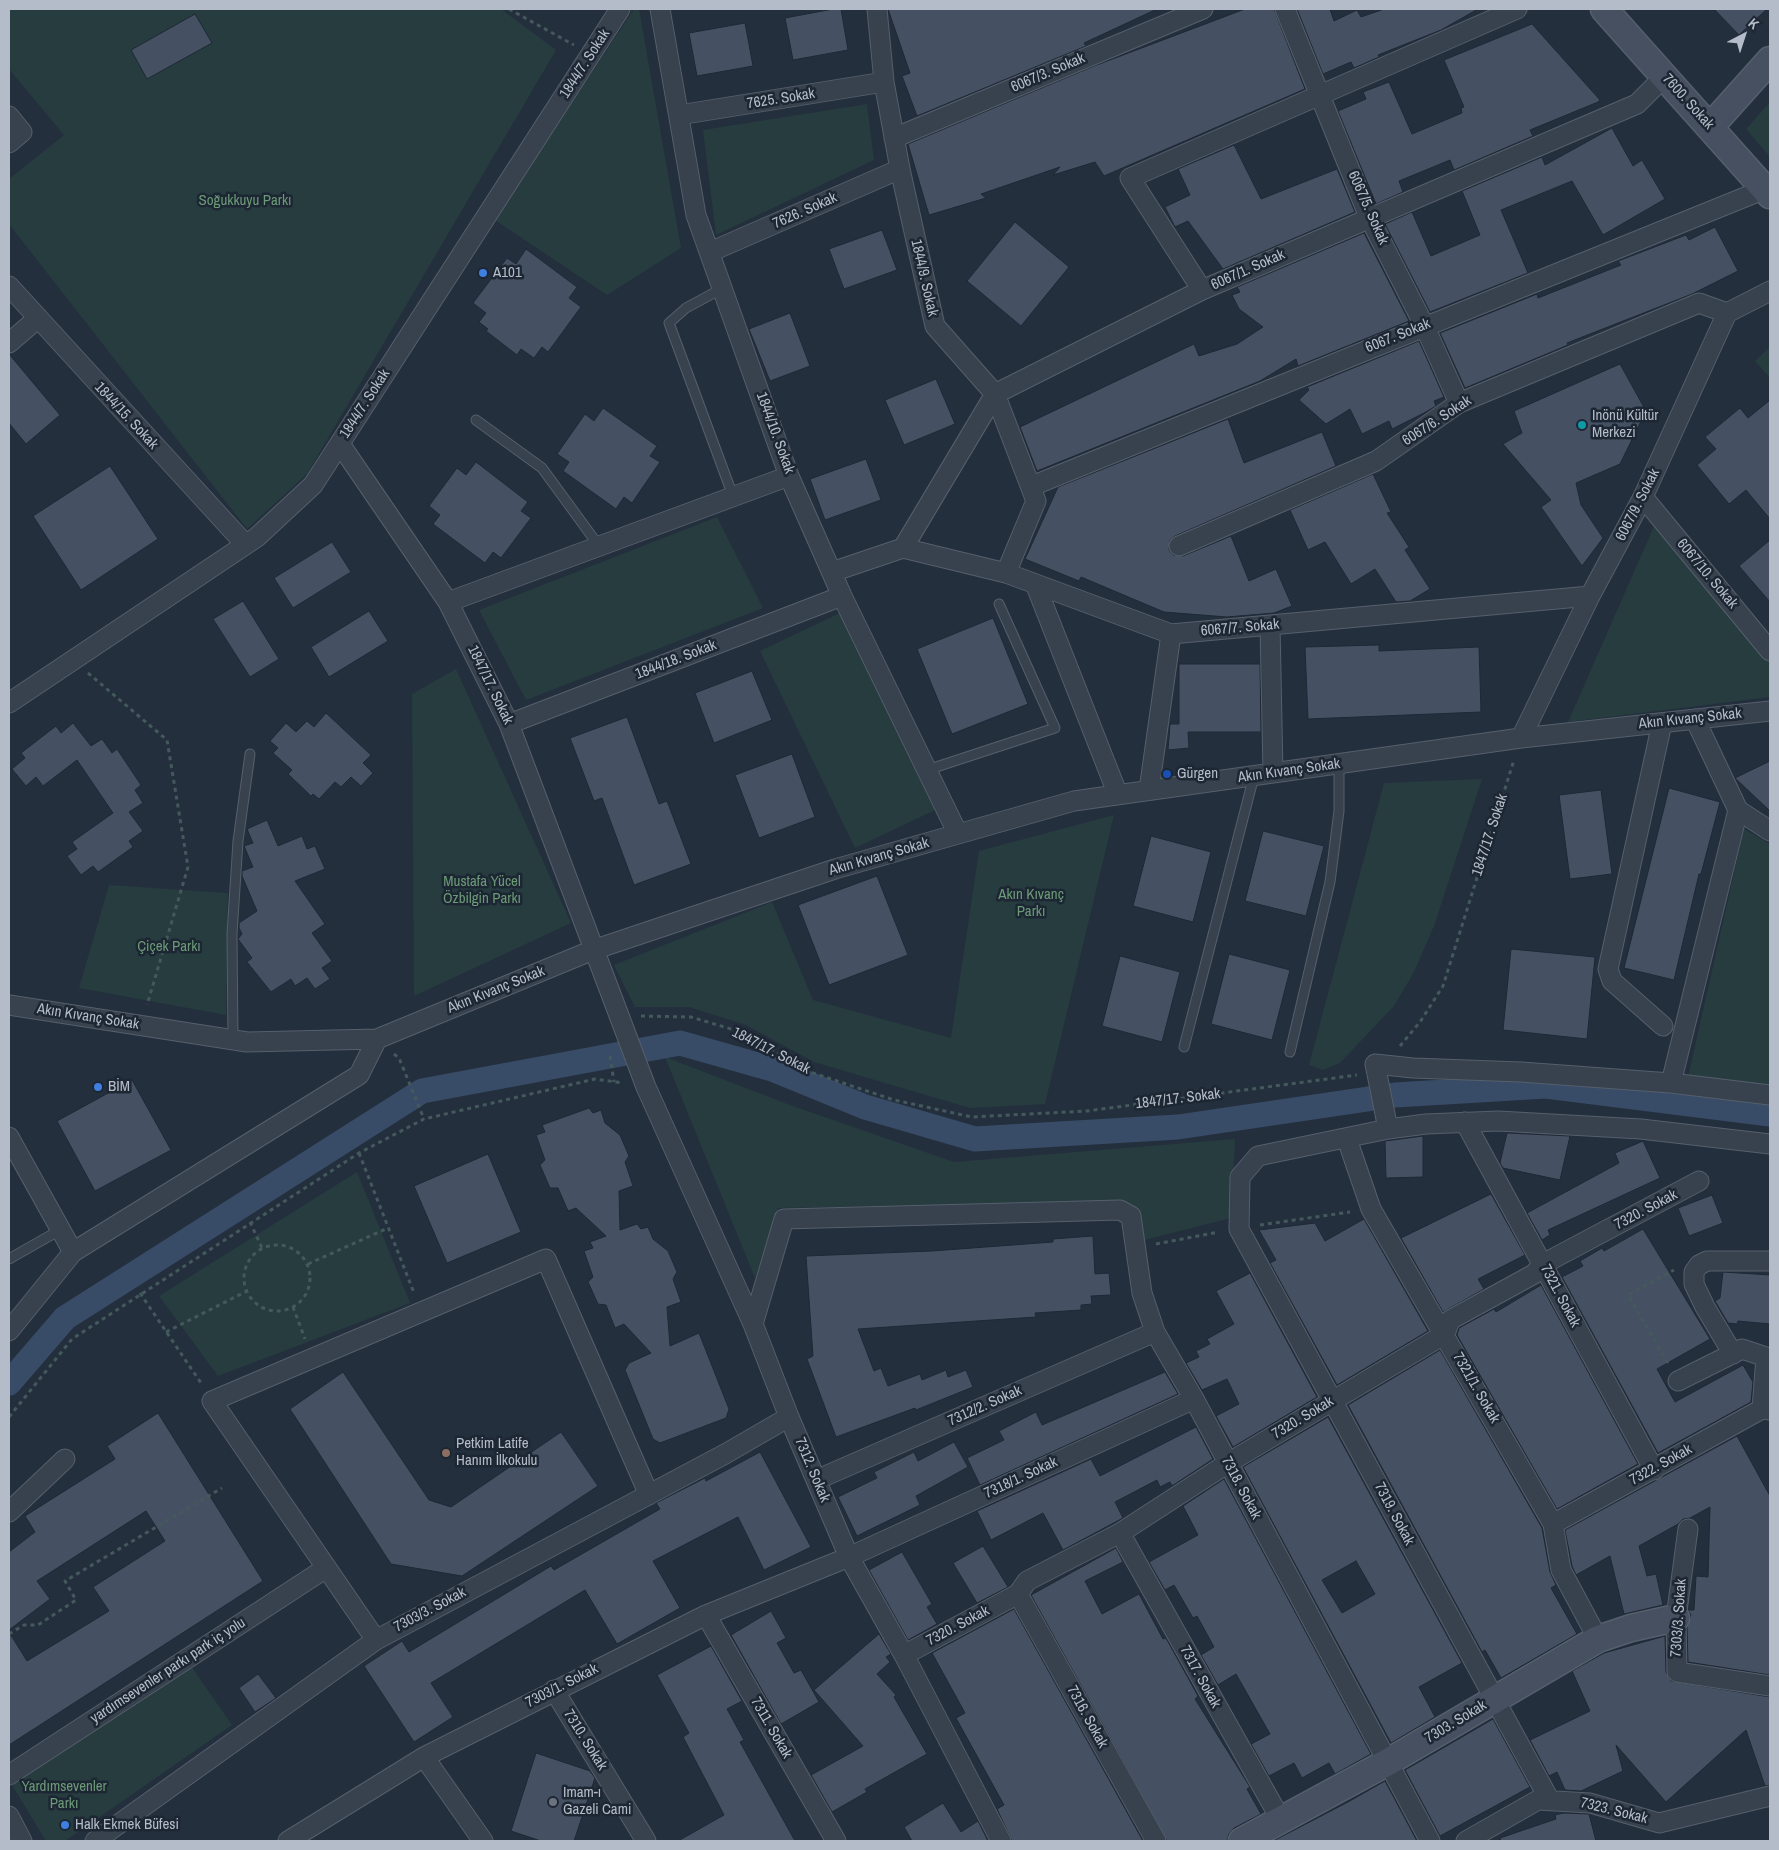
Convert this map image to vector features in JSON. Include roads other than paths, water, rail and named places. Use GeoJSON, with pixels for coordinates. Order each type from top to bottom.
{"type":"FeatureCollection","features":[{"type":"Feature","properties":{"kind":"street","name":"1844/7. Sokak"},"geometry":{"type":"LineString","coordinates":[[9,703],[257,537],[313,485],[620,9]]}},
{"type":"Feature","properties":{"kind":"street","name":"1844/10. Sokak"},"geometry":{"type":"LineString","coordinates":[[660,9],[696,215],[789,476],[842,596],[958,834]]}},
{"type":"Feature","properties":{"kind":"street","name":"1844/9. Sokak"},"geometry":{"type":"LineString","coordinates":[[877,9],[884,82],[894,138],[935,326],[995,394],[1032,486],[1036,501],[1006,573]]}},
{"type":"Feature","properties":{"kind":"street","name":"6067/3. Sokak"},"geometry":{"type":"LineString","coordinates":[[894,138],[1203,9]]}},
{"type":"Feature","properties":{"kind":"street","name":"6067/5. Sokak"},"geometry":{"type":"LineString","coordinates":[[1285,9],[1369,217],[1424,325],[1459,403]]}},
{"type":"Feature","properties":{"kind":"street"},"geometry":{"type":"LineString","coordinates":[[1202,290],[1130,178],[1517,9]]}},
{"type":"Feature","properties":{"kind":"street","name":"7600. Sokak"},"geometry":{"type":"LineString","coordinates":[[1604,9],[1768,192]]}},
{"type":"Feature","properties":{"kind":"street"},"geometry":{"type":"LineString","coordinates":[[1710,126],[1770,60]]}},
{"type":"Feature","properties":{"kind":"street","name":"6067/1. Sokak"},"geometry":{"type":"LineString","coordinates":[[995,394],[1202,290],[1637,104],[1665,76]]}},
{"type":"Feature","properties":{"kind":"street","name":"7625. Sokak"},"geometry":{"type":"LineString","coordinates":[[679,116],[884,82]]}},
{"type":"Feature","properties":{"kind":"street"},"geometry":{"type":"LineString","coordinates":[[9,116],[22,132],[9,143]]}},
{"type":"Feature","properties":{"kind":"street","name":"7626. Sokak"},"geometry":{"type":"LineString","coordinates":[[710,252],[900,169]]}},
{"type":"Feature","properties":{"kind":"street","name":"6067. Sokak"},"geometry":{"type":"LineString","coordinates":[[1032,486],[1424,325],[1768,192]]}},
{"type":"Feature","properties":{"kind":"street","name":"1844/15. Sokak"},"geometry":{"type":"LineString","coordinates":[[9,286],[37,319],[245,544]]}},
{"type":"Feature","properties":{"kind":"street"},"geometry":{"type":"LineString","coordinates":[[1727,313],[1770,291]]}},
{"type":"Feature","properties":{"kind":"street","name":"6067/6. Sokak"},"geometry":{"type":"LineString","coordinates":[[1179,546],[1376,461],[1459,403],[1699,304],[1727,313]]}},
{"type":"Feature","properties":{"kind":"street","name":"6067/9. Sokak"},"geometry":{"type":"LineString","coordinates":[[1521,738],[1590,596],[1643,497],[1727,313]]}},
{"type":"Feature","properties":{"kind":"street"},"geometry":{"type":"LineString","coordinates":[[9,342],[37,319]]}},
{"type":"Feature","properties":{"kind":"street"},"geometry":{"type":"LineString","coordinates":[[832,572],[903,548],[995,394]]}},
{"type":"Feature","properties":{"kind":"street","name":"1847/17. Sokak"},"geometry":{"type":"LineString","coordinates":[[340,444],[448,602],[510,724],[614,1005]]}},
{"type":"Feature","properties":{"kind":"street"},"geometry":{"type":"LineString","coordinates":[[448,602],[789,476]]}},
{"type":"Feature","properties":{"kind":"street","name":"6067/10. Sokak"},"geometry":{"type":"LineString","coordinates":[[1643,497],[1770,651]]}},
{"type":"Feature","properties":{"kind":"street","name":"6067/7. Sokak"},"geometry":{"type":"LineString","coordinates":[[903,548],[1006,573],[1036,586],[1170,634],[1590,596]]}},
{"type":"Feature","properties":{"kind":"street"},"geometry":{"type":"LineString","coordinates":[[1036,586],[1118,795]]}},
{"type":"Feature","properties":{"kind":"street","name":"1844/18. Sokak"},"geometry":{"type":"LineString","coordinates":[[510,724],[842,596]]}},
{"type":"Feature","properties":{"kind":"street"},"geometry":{"type":"LineString","coordinates":[[1270,625],[1273,773]]}},
{"type":"Feature","properties":{"kind":"street"},"geometry":{"type":"LineString","coordinates":[[1150,790],[1170,634]]}},
{"type":"Feature","properties":{"kind":"street","name":"Akın Kıvanç Sokak"},"geometry":{"type":"LineString","coordinates":[[9,1005],[248,1042],[377,1039],[593,950],[835,869],[1074,801],[1521,738],[1770,711]]}},
{"type":"Feature","properties":{"kind":"street"},"geometry":{"type":"LineString","coordinates":[[1696,719],[1738,810],[1770,830]]}},
{"type":"Feature","properties":{"kind":"street"},"geometry":{"type":"LineString","coordinates":[[1662,722],[1608,969],[1612,981],[1663,1026]]}},
{"type":"Feature","properties":{"kind":"street"},"geometry":{"type":"LineString","coordinates":[[1671,1083],[1738,810]]}},
{"type":"Feature","properties":{"kind":"street","name":"7312. Sokak"},"geometry":{"type":"LineString","coordinates":[[614,1005],[646,1087],[753,1324],[789,1417],[849,1556],[904,1655],[1001,1841]]}},
{"type":"Feature","properties":{"kind":"street"},"geometry":{"type":"LineString","coordinates":[[9,1331],[73,1252],[359,1075],[377,1039]]}},
{"type":"Feature","properties":{"kind":"street"},"geometry":{"type":"LineString","coordinates":[[1387,1125],[1375,1064],[1413,1068],[1521,1072],[1671,1083],[1770,1095]]}},
{"type":"Feature","properties":{"kind":"street"},"geometry":{"type":"LineString","coordinates":[[1347,1138],[1387,1125],[1498,1121],[1641,1129],[1770,1144]]}},
{"type":"Feature","properties":{"kind":"street","name":"7321. Sokak"},"geometry":{"type":"LineString","coordinates":[[1465,1122],[1654,1470]]}},
{"type":"Feature","properties":{"kind":"street"},"geometry":{"type":"LineString","coordinates":[[9,1137],[73,1252]]}},
{"type":"Feature","properties":{"kind":"street","name":"7319. Sokak"},"geometry":{"type":"LineString","coordinates":[[1347,1138],[1258,1156],[1240,1177],[1239,1228],[1549,1799]]}},
{"type":"Feature","properties":{"kind":"street","name":"7321/1. Sokak"},"geometry":{"type":"LineString","coordinates":[[1347,1138],[1371,1209],[1445,1334],[1553,1524],[1561,1570],[1598,1639]]}},
{"type":"Feature","properties":{"kind":"street","name":"7320. Sokak"},"geometry":{"type":"LineString","coordinates":[[904,1655],[1018,1594],[1026,1581],[1120,1533],[1228,1463],[1445,1334],[1450,1320],[1534,1274],[1543,1264],[1699,1181]]}},
{"type":"Feature","properties":{"kind":"street","name":"7318. Sokak"},"geometry":{"type":"LineString","coordinates":[[753,1324],[784,1219],[1120,1210],[1131,1216],[1142,1293],[1155,1332],[1194,1399],[1430,1841]]}},
{"type":"Feature","properties":{"kind":"street"},"geometry":{"type":"LineString","coordinates":[[376,1640],[212,1400],[546,1259],[649,1494]]}},
{"type":"Feature","properties":{"kind":"street"},"geometry":{"type":"LineString","coordinates":[[1732,1354],[1694,1284],[1694,1272],[1699,1265],[1707,1261],[1770,1261]]}},
{"type":"Feature","properties":{"kind":"street","name":"7312/2. Sokak"},"geometry":{"type":"LineString","coordinates":[[816,1480],[1155,1332]]}},
{"type":"Feature","properties":{"kind":"street"},"geometry":{"type":"LineString","coordinates":[[1678,1381],[1742,1349],[1766,1357],[1766,1410]]}},
{"type":"Feature","properties":{"kind":"street","name":"7318/1. Sokak"},"geometry":{"type":"LineString","coordinates":[[849,1556],[1194,1399]]}},
{"type":"Feature","properties":{"kind":"street","name":"7322. Sokak"},"geometry":{"type":"LineString","coordinates":[[1553,1524],[1766,1410]]}},
{"type":"Feature","properties":{"kind":"street","name":"7303/3. Sokak"},"geometry":{"type":"LineString","coordinates":[[95,1841],[376,1640],[789,1417]]}},
{"type":"Feature","properties":{"kind":"street"},"geometry":{"type":"LineString","coordinates":[[9,1512],[65,1459]]}},
{"type":"Feature","properties":{"kind":"street","name":"7303/3. Sokak"},"geometry":{"type":"LineString","coordinates":[[1688,1530],[1676,1618],[1676,1672],[1770,1686]]}},
{"type":"Feature","properties":{"kind":"street","name":"7317. Sokak"},"geometry":{"type":"LineString","coordinates":[[1120,1533],[1281,1820]]}},
{"type":"Feature","properties":{"kind":"street","name":"7303/1. Sokak"},"geometry":{"type":"LineString","coordinates":[[301,1838],[424,1757],[554,1690],[706,1614],[849,1556]]}},
{"type":"Feature","properties":{"kind":"street","name":"yardımsevenler parkı park iç yolu"},"geometry":{"type":"LineString","coordinates":[[9,1775],[326,1568]]}},
{"type":"Feature","properties":{"kind":"street","name":"7316. Sokak"},"geometry":{"type":"LineString","coordinates":[[1018,1594],[1156,1841]]}},
{"type":"Feature","properties":{"kind":"street","name":"7311. Sokak"},"geometry":{"type":"LineString","coordinates":[[706,1614],[836,1841]]}},
{"type":"Feature","properties":{"kind":"street","name":"7303. Sokak"},"geometry":{"type":"LineString","coordinates":[[1242,1841],[1388,1762],[1598,1639],[1631,1628],[1676,1618]]}},
{"type":"Feature","properties":{"kind":"street","name":"7310. Sokak"},"geometry":{"type":"LineString","coordinates":[[554,1690],[646,1841]]}},
{"type":"Feature","properties":{"kind":"street"},"geometry":{"type":"LineString","coordinates":[[424,1757],[482,1841]]}},
{"type":"Feature","properties":{"kind":"street","name":"7323. Sokak"},"geometry":{"type":"LineString","coordinates":[[1466,1841],[1538,1800],[1549,1799],[1590,1803],[1658,1823],[1770,1796]]}},
{"type":"Feature","properties":{"kind":"street"},"geometry":{"type":"LineString","coordinates":[[9,1816],[22,1841]]}},
{"type":"Feature","properties":{"kind":"lane"},"geometry":{"type":"LineString","coordinates":[[723,288],[686,308],[669,323],[733,496]]}},
{"type":"Feature","properties":{"kind":"lane"},"geometry":{"type":"LineString","coordinates":[[476,420],[542,468],[599,546]]}},
{"type":"Feature","properties":{"kind":"lane"},"geometry":{"type":"LineString","coordinates":[[927,770],[1055,728],[999,604]]}},
{"type":"Feature","properties":{"kind":"lane"},"geometry":{"type":"LineString","coordinates":[[233,1040],[232,934],[238,841],[250,754]]}},
{"type":"Feature","properties":{"kind":"lane"},"geometry":{"type":"LineString","coordinates":[[1290,1052],[1330,882],[1339,811],[1339,764]]}},
{"type":"Feature","properties":{"kind":"lane"},"geometry":{"type":"LineString","coordinates":[[1184,1047],[1254,776]]}},
{"type":"Feature","properties":{"kind":"lane"},"geometry":{"type":"LineString","coordinates":[[9,1259],[60,1230]]}},
{"type":"Feature","properties":{"kind":"waterway"},"geometry":{"type":"LineString","coordinates":[[9,1383],[65,1318],[422,1091],[680,1043],[772,1069],[865,1107],[975,1139],[1178,1127],[1395,1095],[1546,1086],[1770,1114]]}},
{"type":"Feature","properties":{"kind":"place","name":"A101"},"geometry":{"type":"Point","coordinates":[483,273]}},
{"type":"Feature","properties":{"kind":"place","name":"Inönü Kültür Merkezi"},"geometry":{"type":"Point","coordinates":[1582,425]}},
{"type":"Feature","properties":{"kind":"place","name":"Gürgen"},"geometry":{"type":"Point","coordinates":[1167,774]}},
{"type":"Feature","properties":{"kind":"place","name":"BİM"},"geometry":{"type":"Point","coordinates":[98,1087]}},
{"type":"Feature","properties":{"kind":"place","name":"Petkim Latife Hanım İlkokulu"},"geometry":{"type":"Point","coordinates":[446,1453]}},
{"type":"Feature","properties":{"kind":"place","name":"Imam-ı Gazeli Cami"},"geometry":{"type":"Point","coordinates":[553,1802]}},
{"type":"Feature","properties":{"kind":"place","name":"Halk Ekmek Büfesi"},"geometry":{"type":"Point","coordinates":[65,1825]}},
{"type":"Feature","properties":{"kind":"park label","name":"Soğukkuyu Parkı"},"geometry":{"type":"Point","coordinates":[245,201]}},
{"type":"Feature","properties":{"kind":"park label","name":"Mustafa Yücel Özbilgin Parkı"},"geometry":{"type":"Point","coordinates":[482,890]}},
{"type":"Feature","properties":{"kind":"park label","name":"Akın Kıvanç Parkı"},"geometry":{"type":"Point","coordinates":[1031,904]}},
{"type":"Feature","properties":{"kind":"park label","name":"Çiçek Parkı"},"geometry":{"type":"Point","coordinates":[169,947]}},
{"type":"Feature","properties":{"kind":"park label","name":"Yardımsevenler Parkı"},"geometry":{"type":"Point","coordinates":[64,1796]}}]}
